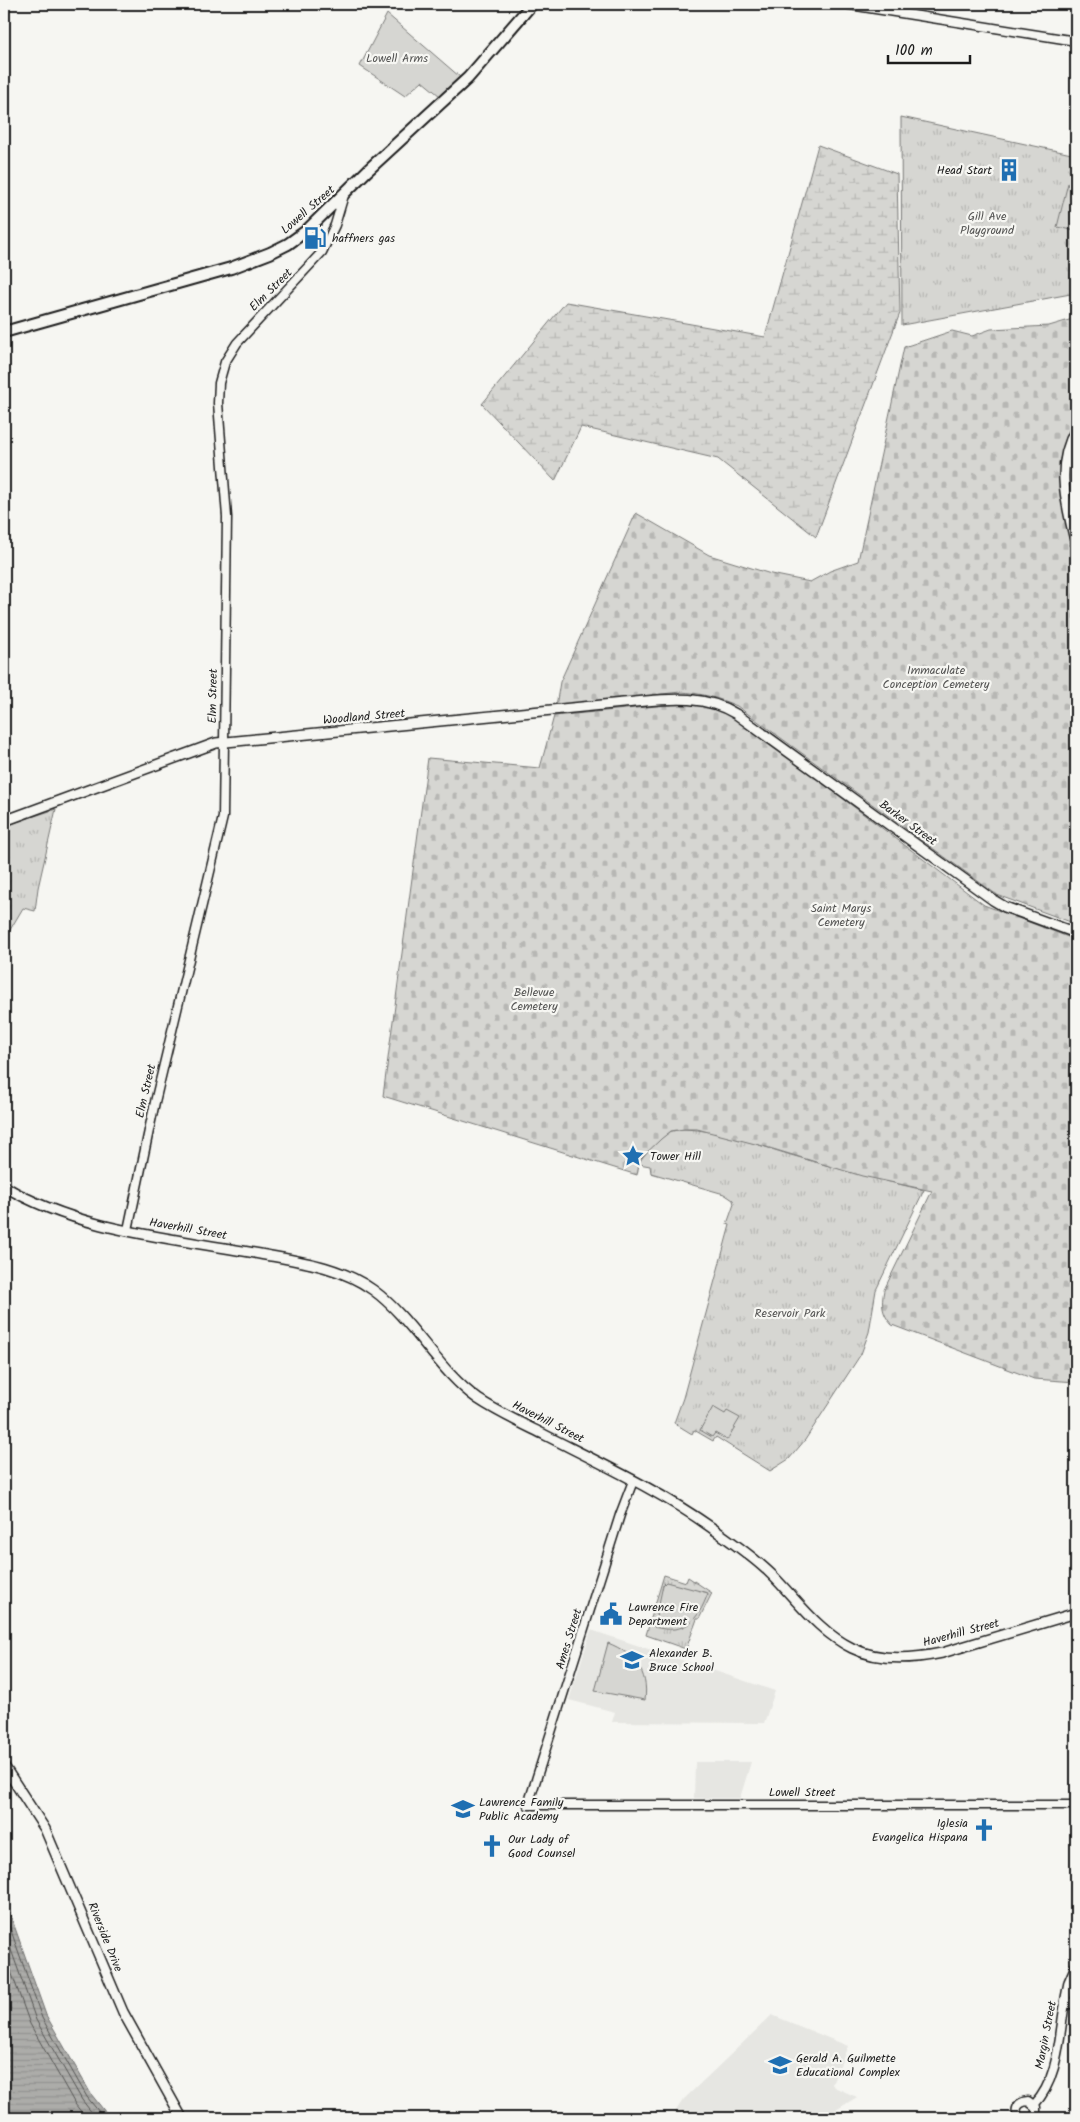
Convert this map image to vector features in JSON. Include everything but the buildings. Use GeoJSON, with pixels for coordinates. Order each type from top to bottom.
{"type":"FeatureCollection","features":[{"type":"Feature","properties":{"kind":"main road","name":"Lowell Street"},"geometry":{"type":"LineString","coordinates":[[4,332],[231,268],[258,259],[298,238],[368,170],[468,78],[532,4]]}},
{"type":"Feature","properties":{"kind":"main road"},"geometry":{"type":"LineString","coordinates":[[1076,429],[1066,451],[1063,471],[1064,494],[1076,545]]}},
{"type":"Feature","properties":{"kind":"main road","name":"Woodland Street"},"geometry":{"type":"LineString","coordinates":[[4,821],[204,746],[224,742],[679,698],[697,699],[714,703],[736,714]]}},
{"type":"Feature","properties":{"kind":"main road","name":"Barker Street"},"geometry":{"type":"LineString","coordinates":[[736,714],[993,900],[1005,907],[1076,932]]}},
{"type":"Feature","properties":{"kind":"main road","name":"Haverhill Street"},"geometry":{"type":"LineString","coordinates":[[4,1186],[36,1204],[77,1218],[128,1230],[309,1264],[343,1272],[357,1279],[376,1292],[403,1319],[440,1362],[478,1399],[633,1481],[710,1526],[770,1573],[833,1637],[853,1648],[870,1654],[901,1658],[921,1657],[942,1653],[1076,1613]]}},
{"type":"Feature","properties":{"kind":"main road","name":"Riverside Drive"},"geometry":{"type":"LineString","coordinates":[[4,1766],[49,1837],[123,2012],[182,2118]]}},
{"type":"Feature","properties":{"kind":"main road","name":"Margin Street"},"geometry":{"type":"LineString","coordinates":[[1065,2003],[1069,1982],[1076,1966]]}},
{"type":"Feature","properties":{"kind":"main road"},"geometry":{"type":"LineString","coordinates":[[1065,2003],[1076,2004]]}},
{"type":"Feature","properties":{"kind":"street"},"geometry":{"type":"LineString","coordinates":[[844,4],[1076,42]]}},
{"type":"Feature","properties":{"kind":"street","name":"Elm Street"},"geometry":{"type":"LineString","coordinates":[[128,1230],[156,1098],[223,817],[227,515],[218,403],[219,383],[225,362],[237,343],[322,252],[335,225],[344,195]]}},
{"type":"Feature","properties":{"kind":"street","name":"Ames Street"},"geometry":{"type":"LineString","coordinates":[[528,1805],[620,1515],[633,1481]]}},
{"type":"Feature","properties":{"kind":"street","name":"Lowell Street"},"geometry":{"type":"LineString","coordinates":[[528,1805],[1076,1805]]}},
{"type":"Feature","properties":{"kind":"street","name":"Margin Street"},"geometry":{"type":"LineString","coordinates":[[1034,2105],[1044,2093],[1052,2074],[1065,2003]]}},
{"type":"Feature","properties":{"kind":"street"},"geometry":{"type":"LineString","coordinates":[[1019,2118],[1016,2113],[1020,2103],[1028,2101],[1037,2110],[1034,2118]]}},
{"type":"Feature","properties":{"kind":"shaded area","name":"Alexander B. Bruce School"},"geometry":{"type":"Polygon","coordinates":[[[591,1630],[775,1691],[764,1723],[612,1722],[615,1712],[569,1700],[591,1630]]]}},
{"type":"Feature","properties":{"kind":"shaded area"},"geometry":{"type":"Polygon","coordinates":[[[695,1762],[751,1762],[740,1798],[694,1798],[695,1762]]]}},
{"type":"Feature","properties":{"kind":"shaded area","name":"Gerald A. Guilmette Educational Complex"},"geometry":{"type":"Polygon","coordinates":[[[772,2015],[848,2046],[832,2084],[834,2087],[857,2097],[831,2113],[828,2118],[671,2118],[683,2100],[772,2015]]]}},
{"type":"Feature","properties":{"kind":"green space","name":"Lowell Arms"},"geometry":{"type":"Polygon","coordinates":[[[387,14],[460,77],[440,96],[422,81],[405,96],[360,66],[387,14]]]}},
{"type":"Feature","properties":{"kind":"green space","name":"Gill Ave Playground"},"geometry":{"type":"Polygon","coordinates":[[[901,117],[1076,155],[1076,293],[902,325],[901,117]]]}},
{"type":"Feature","properties":{"kind":"green space"},"geometry":{"type":"Polygon","coordinates":[[[818,145],[897,174],[900,313],[816,537],[718,459],[581,427],[555,481],[482,404],[566,302],[765,337],[818,145]]]}},
{"type":"Feature","properties":{"kind":"green space"},"geometry":{"type":"Polygon","coordinates":[[[1068,183],[1076,185],[1076,231],[1057,227],[1068,183]]]}},
{"type":"Feature","properties":{"kind":"green space","name":"Immaculate Conception Cemetery"},"geometry":{"type":"Polygon","coordinates":[[[1076,318],[1076,424],[1064,444],[1059,463],[1061,496],[1076,559],[1076,924],[997,895],[737,706],[709,696],[680,692],[556,706],[560,682],[636,513],[709,555],[771,574],[810,582],[830,571],[858,561],[904,347],[952,331],[972,336],[991,329],[1049,326],[1076,318]]]}},
{"type":"Feature","properties":{"kind":"green space","name":"Bellevue Cemetery"},"geometry":{"type":"Polygon","coordinates":[[[677,704],[704,706],[736,719],[984,905],[1076,940],[1076,1382],[1034,1379],[892,1325],[883,1309],[884,1290],[932,1191],[862,1176],[763,1146],[697,1129],[671,1131],[640,1159],[637,1175],[383,1096],[428,758],[540,768],[554,716],[677,704]]]}},
{"type":"Feature","properties":{"kind":"green space"},"geometry":{"type":"Polygon","coordinates":[[[56,809],[38,888],[35,911],[23,908],[4,940],[4,826],[56,809]]]}},
{"type":"Feature","properties":{"kind":"green space","name":"Reservoir Park"},"geometry":{"type":"Polygon","coordinates":[[[684,1129],[725,1135],[841,1169],[924,1190],[876,1290],[869,1332],[861,1354],[805,1440],[789,1459],[770,1471],[716,1437],[713,1441],[694,1430],[692,1434],[674,1423],[683,1398],[730,1225],[727,1224],[734,1204],[733,1200],[724,1194],[651,1173],[650,1166],[639,1164],[648,1151],[664,1136],[672,1131],[684,1129]]]}},
{"type":"Feature","properties":{"kind":"green space"},"geometry":{"type":"Polygon","coordinates":[[[713,1407],[725,1414],[727,1411],[740,1418],[727,1440],[715,1433],[712,1437],[700,1430],[713,1407]]]}},
{"type":"Feature","properties":{"kind":"green space"},"geometry":{"type":"Polygon","coordinates":[[[664,1575],[686,1582],[688,1577],[712,1593],[699,1619],[697,1619],[686,1649],[646,1635],[664,1575]]]}},
{"type":"Feature","properties":{"kind":"green space"},"geometry":{"type":"Polygon","coordinates":[[[666,1582],[708,1593],[700,1611],[689,1624],[674,1629],[654,1627],[663,1585],[666,1582]]]}},
{"type":"Feature","properties":{"kind":"green space"},"geometry":{"type":"Polygon","coordinates":[[[608,1643],[625,1652],[638,1665],[645,1681],[645,1700],[595,1691],[608,1643]]]}},
{"type":"Feature","properties":{"kind":"water"},"geometry":{"type":"Polygon","coordinates":[[[4,1897],[46,2015],[91,2094],[110,2118],[4,2118],[4,1897]]]}},
{"type":"Feature","properties":{"kind":"place","name":"Head Start"},"geometry":{"type":"Point","coordinates":[1009,170]}},
{"type":"Feature","properties":{"kind":"place","name":"haffners gas"},"geometry":{"type":"Point","coordinates":[315,238]}},
{"type":"Feature","properties":{"kind":"place","name":"Tower Hill"},"geometry":{"type":"Point","coordinates":[633,1156]}},
{"type":"Feature","properties":{"kind":"place","name":"Lawrence Fire Department"},"geometry":{"type":"Point","coordinates":[611,1614]}},
{"type":"Feature","properties":{"kind":"place","name":"Alexander B. Bruce School"},"geometry":{"type":"Point","coordinates":[632,1660]}},
{"type":"Feature","properties":{"kind":"place","name":"Lawrence Family Public Academy"},"geometry":{"type":"Point","coordinates":[463,1809]}},
{"type":"Feature","properties":{"kind":"place","name":"Iglesia Evangelica Hispana"},"geometry":{"type":"Point","coordinates":[984,1830]}},
{"type":"Feature","properties":{"kind":"place","name":"Our Lady of Good Counsel"},"geometry":{"type":"Point","coordinates":[492,1846]}},
{"type":"Feature","properties":{"kind":"place","name":"Gerald A. Guilmette Educational Complex"},"geometry":{"type":"Point","coordinates":[780,2065]}},
{"type":"Feature","properties":{"kind":"park label","name":"Saint Marys Cemetery"},"geometry":{"type":"Point","coordinates":[841,915]}}]}
